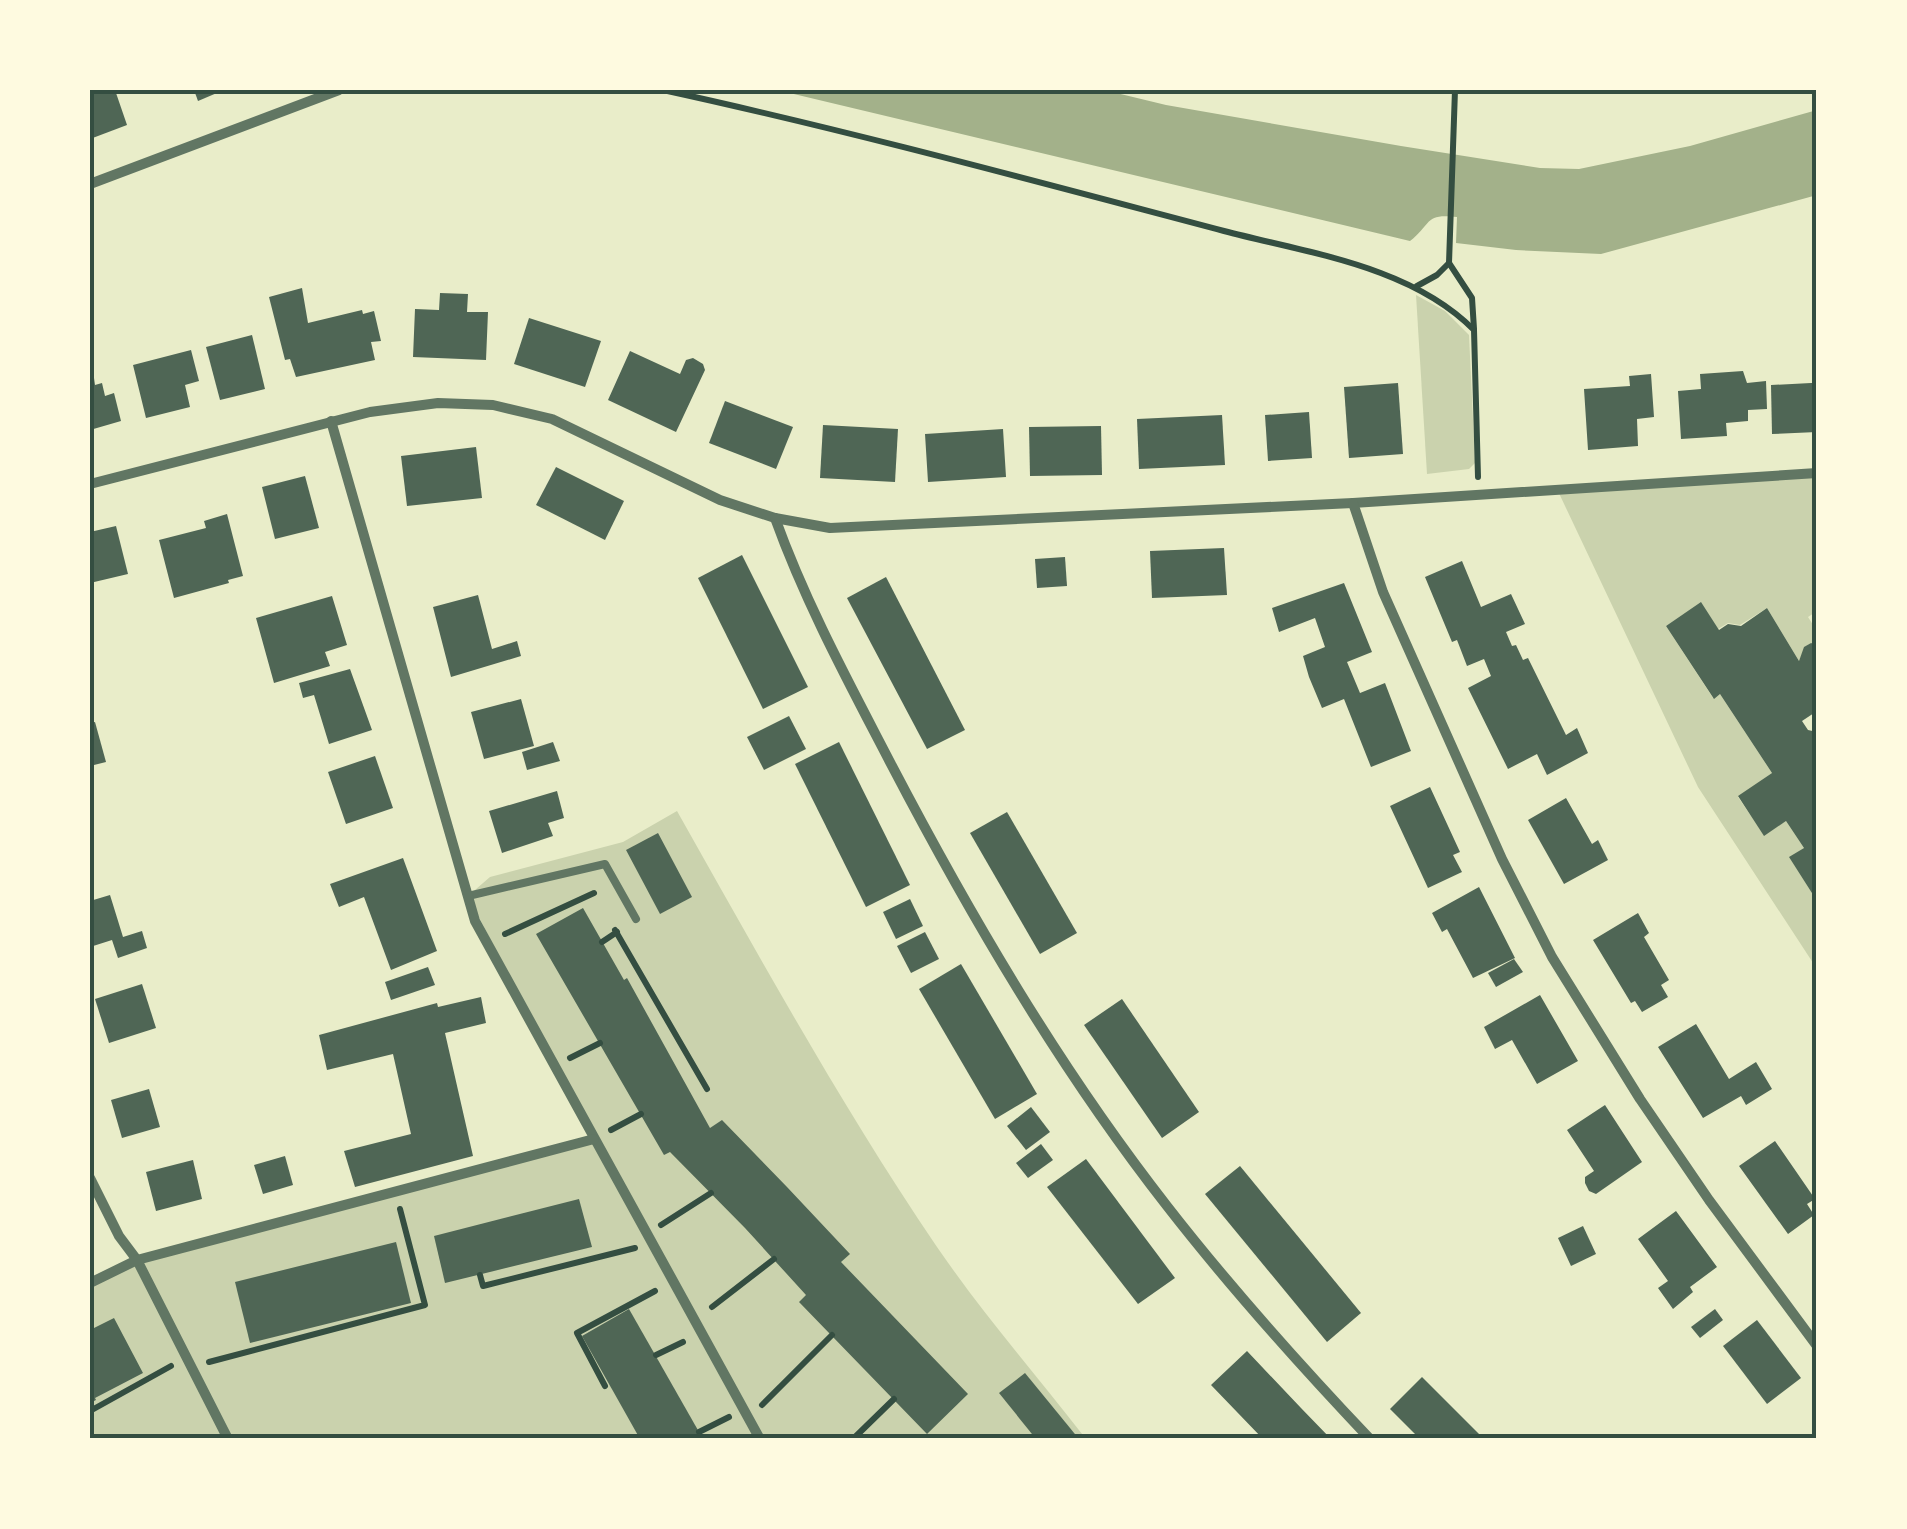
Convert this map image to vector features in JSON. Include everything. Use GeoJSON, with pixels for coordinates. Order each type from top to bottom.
{"type":"FeatureCollection","features":[{"type":"Feature","properties":{"kind":"street"},"geometry":{"type":"LineString","coordinates":[[90,184],[339,90]]}},
{"type":"Feature","properties":{"kind":"street"},"geometry":{"type":"LineString","coordinates":[[90,484],[332,421],[438,402],[493,405],[552,419],[720,500],[775,518],[830,528],[893,528],[1353,503],[1817,473]]}},
{"type":"Feature","properties":{"kind":"street"},"geometry":{"type":"LineString","coordinates":[[332,421],[475,921],[760,1439]]}},
{"type":"Feature","properties":{"kind":"street"},"geometry":{"type":"LineString","coordinates":[[1353,503],[1383,592],[1502,859],[1552,957],[1699,1186],[1817,1346]]}},
{"type":"Feature","properties":{"kind":"street"},"geometry":{"type":"LineString","coordinates":[[775,518],[806,600],[907,794],[956,884],[1061,1056],[1165,1204],[1276,1338],[1370,1439]]}},
{"type":"Feature","properties":{"kind":"street"},"geometry":{"type":"LineString","coordinates":[[90,1284],[137,1260],[594,1140]]}},
{"type":"Feature","properties":{"kind":"street"},"geometry":{"type":"LineString","coordinates":[[90,1178],[119,1236],[137,1260],[228,1439]]}},
{"type":"Feature","properties":{"kind":"lane"},"geometry":{"type":"LineString","coordinates":[[468,896],[605,864],[636,919]]}},
{"type":"Feature","properties":{"kind":"path"},"geometry":{"type":"LineString","coordinates":[[664,90],[1308,250],[1416,286],[1474,330]]}},
{"type":"Feature","properties":{"kind":"path"},"geometry":{"type":"LineString","coordinates":[[1456,90],[1449,263],[1472,298],[1479,457],[1476,494]]}},
{"type":"Feature","properties":{"kind":"path"},"geometry":{"type":"LineString","coordinates":[[1416,286],[1449,263]]}},
{"type":"Feature","properties":{"kind":"path"},"geometry":{"type":"LineString","coordinates":[[487,943],[616,883]]}},
{"type":"Feature","properties":{"kind":"path"},"geometry":{"type":"LineString","coordinates":[[594,892],[602,906]]}},
{"type":"Feature","properties":{"kind":"path"},"geometry":{"type":"LineString","coordinates":[[609,919],[707,1090]]}},
{"type":"Feature","properties":{"kind":"path"},"geometry":{"type":"LineString","coordinates":[[602,942],[617,932]]}},
{"type":"Feature","properties":{"kind":"path"},"geometry":{"type":"LineString","coordinates":[[555,1067],[600,1043]]}},
{"type":"Feature","properties":{"kind":"path"},"geometry":{"type":"LineString","coordinates":[[594,1140],[641,1114]]}},
{"type":"Feature","properties":{"kind":"path"},"geometry":{"type":"LineString","coordinates":[[90,1411],[188,1363],[425,1306],[396,1193]]}},
{"type":"Feature","properties":{"kind":"path"},"geometry":{"type":"LineString","coordinates":[[480,1275],[483,1286],[559,1268],[650,1239],[711,1193]]}},
{"type":"Feature","properties":{"kind":"path"},"geometry":{"type":"LineString","coordinates":[[555,1256],[559,1268]]}},
{"type":"Feature","properties":{"kind":"path"},"geometry":{"type":"LineString","coordinates":[[695,1319],[774,1259]]}},
{"type":"Feature","properties":{"kind":"path"},"geometry":{"type":"LineString","coordinates":[[606,1386],[577,1334],[673,1281]]}},
{"type":"Feature","properties":{"kind":"path"},"geometry":{"type":"LineString","coordinates":[[656,1355],[702,1332]]}},
{"type":"Feature","properties":{"kind":"path"},"geometry":{"type":"LineString","coordinates":[[698,1432],[746,1414],[832,1335]]}},
{"type":"Feature","properties":{"kind":"path"},"geometry":{"type":"LineString","coordinates":[[854,1439],[894,1399]]}},
{"type":"Feature","properties":{"kind":"shaded area"},"geometry":{"type":"Polygon","coordinates":[[[777,90],[1104,90],[1166,105],[1401,146],[1540,168],[1579,169],[1690,146],[1817,110],[1817,195],[1601,254],[1456,243],[1457,217],[1446,216],[1433,218],[1410,241],[777,90]]]}},
{"type":"Feature","properties":{"kind":"shaded area"},"geometry":{"type":"Polygon","coordinates":[[[1416,295],[1445,311],[1469,335],[1475,463],[1469,469],[1427,474],[1416,295]]]}},
{"type":"Feature","properties":{"kind":"shaded area"},"geometry":{"type":"Polygon","coordinates":[[[1817,474],[1817,611],[1808,617],[1817,631],[1817,645],[1805,647],[1799,661],[1767,608],[1740,625],[1728,623],[1718,629],[1701,603],[1666,626],[1713,698],[1720,694],[1772,773],[1738,797],[1764,835],[1786,821],[1804,848],[1790,858],[1817,901],[1817,969],[1698,787],[1557,489],[1817,474]]]}},
{"type":"Feature","properties":{"kind":"shaded area"},"geometry":{"type":"Polygon","coordinates":[[[677,811],[802,1032],[902,1194],[973,1296],[1086,1439],[90,1439],[90,1283],[137,1260],[594,1140],[468,896],[490,877],[623,842],[677,811]]]}},
{"type":"Feature","properties":{"kind":"building"},"geometry":{"type":"Polygon","coordinates":[[[90,90],[115,90],[127,125],[90,139],[90,90]]]}},
{"type":"Feature","properties":{"kind":"building"},"geometry":{"type":"Polygon","coordinates":[[[194,90],[224,90],[198,101],[194,90]]]}},
{"type":"Feature","properties":{"kind":"building"},"geometry":{"type":"Polygon","coordinates":[[[302,288],[308,323],[362,310],[363,314],[374,311],[381,341],[371,342],[375,360],[296,377],[290,359],[285,360],[269,297],[302,288]]]}},
{"type":"Feature","properties":{"kind":"building"},"geometry":{"type":"Polygon","coordinates":[[[440,293],[468,294],[467,312],[488,312],[486,360],[413,357],[415,309],[439,310],[440,293]]]}},
{"type":"Feature","properties":{"kind":"building"},"geometry":{"type":"Polygon","coordinates":[[[529,318],[601,341],[585,387],[514,364],[529,318]]]}},
{"type":"Feature","properties":{"kind":"building"},"geometry":{"type":"Polygon","coordinates":[[[252,335],[265,389],[220,400],[206,347],[252,335]]]}},
{"type":"Feature","properties":{"kind":"building"},"geometry":{"type":"Polygon","coordinates":[[[191,350],[199,381],[185,385],[190,407],[146,418],[133,365],[191,350]]]}},
{"type":"Feature","properties":{"kind":"building"},"geometry":{"type":"Polygon","coordinates":[[[630,351],[680,374],[686,360],[693,358],[703,364],[705,370],[676,432],[608,400],[630,351]]]}},
{"type":"Feature","properties":{"kind":"building"},"geometry":{"type":"Polygon","coordinates":[[[1743,371],[1747,383],[1766,381],[1767,409],[1748,410],[1748,421],[1726,423],[1727,436],[1681,439],[1678,391],[1701,389],[1700,374],[1743,371]]]}},
{"type":"Feature","properties":{"kind":"building"},"geometry":{"type":"Polygon","coordinates":[[[1651,374],[1654,417],[1637,419],[1638,446],[1588,450],[1584,389],[1630,386],[1629,376],[1651,374]]]}},
{"type":"Feature","properties":{"kind":"building"},"geometry":{"type":"Polygon","coordinates":[[[94,378],[95,385],[102,383],[105,396],[114,393],[121,421],[90,430],[90,379],[94,378]]]}},
{"type":"Feature","properties":{"kind":"building"},"geometry":{"type":"Polygon","coordinates":[[[1398,383],[1403,454],[1349,458],[1344,387],[1398,383]]]}},
{"type":"Feature","properties":{"kind":"building"},"geometry":{"type":"Polygon","coordinates":[[[1817,383],[1817,432],[1772,434],[1771,385],[1817,383]]]}},
{"type":"Feature","properties":{"kind":"building"},"geometry":{"type":"Polygon","coordinates":[[[725,401],[793,427],[776,469],[709,443],[725,401]]]}},
{"type":"Feature","properties":{"kind":"building"},"geometry":{"type":"Polygon","coordinates":[[[1309,412],[1312,458],[1268,461],[1265,415],[1309,412]]]}},
{"type":"Feature","properties":{"kind":"building"},"geometry":{"type":"Polygon","coordinates":[[[1222,415],[1225,465],[1139,469],[1137,419],[1222,415]]]}},
{"type":"Feature","properties":{"kind":"building"},"geometry":{"type":"Polygon","coordinates":[[[823,425],[898,429],[895,482],[820,478],[823,425]]]}},
{"type":"Feature","properties":{"kind":"building"},"geometry":{"type":"Polygon","coordinates":[[[1101,426],[1102,475],[1030,476],[1029,427],[1101,426]]]}},
{"type":"Feature","properties":{"kind":"building"},"geometry":{"type":"Polygon","coordinates":[[[1003,429],[1006,477],[928,482],[925,434],[1003,429]]]}},
{"type":"Feature","properties":{"kind":"building"},"geometry":{"type":"Polygon","coordinates":[[[476,447],[482,498],[407,506],[401,456],[476,447]]]}},
{"type":"Feature","properties":{"kind":"building"},"geometry":{"type":"Polygon","coordinates":[[[556,467],[624,501],[605,540],[536,505],[556,467]]]}},
{"type":"Feature","properties":{"kind":"building"},"geometry":{"type":"Polygon","coordinates":[[[305,476],[319,528],[275,539],[262,487],[305,476]]]}},
{"type":"Feature","properties":{"kind":"building"},"geometry":{"type":"Polygon","coordinates":[[[227,514],[243,576],[174,598],[159,540],[206,528],[204,521],[227,514]]]}},
{"type":"Feature","properties":{"kind":"building"},"geometry":{"type":"Polygon","coordinates":[[[116,526],[128,574],[90,583],[90,532],[116,526]]]}},
{"type":"Feature","properties":{"kind":"building"},"geometry":{"type":"Polygon","coordinates":[[[1224,548],[1227,595],[1152,598],[1150,551],[1224,548]]]}},
{"type":"Feature","properties":{"kind":"building"},"geometry":{"type":"Polygon","coordinates":[[[742,555],[808,687],[763,709],[698,578],[742,555]]]}},
{"type":"Feature","properties":{"kind":"building"},"geometry":{"type":"Polygon","coordinates":[[[1065,557],[1067,586],[1037,588],[1035,559],[1065,557]]]}},
{"type":"Feature","properties":{"kind":"building"},"geometry":{"type":"Polygon","coordinates":[[[1462,561],[1481,607],[1511,594],[1525,624],[1506,632],[1512,646],[1516,645],[1523,660],[1528,658],[1566,735],[1577,728],[1588,753],[1547,775],[1537,754],[1508,769],[1468,688],[1491,676],[1484,659],[1467,666],[1457,640],[1452,642],[1425,577],[1462,561]]]}},
{"type":"Feature","properties":{"kind":"building"},"geometry":{"type":"Polygon","coordinates":[[[886,577],[965,730],[927,749],[847,598],[886,577]]]}},
{"type":"Feature","properties":{"kind":"building"},"geometry":{"type":"Polygon","coordinates":[[[1344,583],[1372,652],[1347,662],[1360,693],[1385,683],[1411,751],[1371,767],[1344,699],[1322,708],[1309,677],[1303,656],[1325,647],[1315,618],[1279,632],[1272,608],[1344,583]]]}},
{"type":"Feature","properties":{"kind":"building"},"geometry":{"type":"Polygon","coordinates":[[[478,595],[492,649],[517,641],[521,656],[451,677],[433,607],[478,595]]]}},
{"type":"Feature","properties":{"kind":"building"},"geometry":{"type":"Polygon","coordinates":[[[332,596],[347,645],[325,652],[330,666],[274,683],[256,618],[332,596]]]}},
{"type":"Feature","properties":{"kind":"building"},"geometry":{"type":"Polygon","coordinates":[[[1701,602],[1719,630],[1728,624],[1741,626],[1767,608],[1799,661],[1804,647],[1817,645],[1817,711],[1802,721],[1808,730],[1817,732],[1817,901],[1789,857],[1804,848],[1786,821],[1764,836],[1738,796],[1772,773],[1720,694],[1714,699],[1666,626],[1701,602]]]}},
{"type":"Feature","properties":{"kind":"building"},"geometry":{"type":"Polygon","coordinates":[[[350,669],[372,730],[329,744],[314,695],[303,698],[299,683],[350,669]]]}},
{"type":"Feature","properties":{"kind":"building"},"geometry":{"type":"Polygon","coordinates":[[[521,699],[534,746],[484,759],[471,712],[521,699]]]}},
{"type":"Feature","properties":{"kind":"building"},"geometry":{"type":"Polygon","coordinates":[[[789,716],[806,749],[764,770],[747,737],[789,716]]]}},
{"type":"Feature","properties":{"kind":"building"},"geometry":{"type":"Polygon","coordinates":[[[95,722],[106,762],[90,766],[90,723],[95,722]]]}},
{"type":"Feature","properties":{"kind":"building"},"geometry":{"type":"Polygon","coordinates":[[[553,742],[560,761],[527,770],[522,752],[553,742]]]}},
{"type":"Feature","properties":{"kind":"building"},"geometry":{"type":"Polygon","coordinates":[[[839,742],[910,885],[866,907],[795,764],[839,742]]]}},
{"type":"Feature","properties":{"kind":"building"},"geometry":{"type":"Polygon","coordinates":[[[375,756],[393,808],[346,824],[328,772],[375,756]]]}},
{"type":"Feature","properties":{"kind":"building"},"geometry":{"type":"Polygon","coordinates":[[[1430,787],[1460,852],[1453,855],[1462,872],[1428,888],[1390,806],[1430,787]]]}},
{"type":"Feature","properties":{"kind":"building"},"geometry":{"type":"Polygon","coordinates":[[[557,791],[564,818],[548,823],[553,836],[502,853],[489,811],[557,791]]]}},
{"type":"Feature","properties":{"kind":"building"},"geometry":{"type":"Polygon","coordinates":[[[1566,798],[1592,844],[1598,840],[1608,860],[1564,884],[1528,820],[1566,798]]]}},
{"type":"Feature","properties":{"kind":"building"},"geometry":{"type":"Polygon","coordinates":[[[1007,812],[1077,933],[1040,954],[970,833],[1007,812]]]}},
{"type":"Feature","properties":{"kind":"building"},"geometry":{"type":"Polygon","coordinates":[[[658,833],[692,897],[660,914],[626,850],[658,833]]]}},
{"type":"Feature","properties":{"kind":"building"},"geometry":{"type":"Polygon","coordinates":[[[403,858],[437,951],[391,970],[364,897],[339,907],[330,884],[403,858]]]}},
{"type":"Feature","properties":{"kind":"building"},"geometry":{"type":"Polygon","coordinates":[[[1479,887],[1515,958],[1473,978],[1447,929],[1442,932],[1432,913],[1479,887]]]}},
{"type":"Feature","properties":{"kind":"building"},"geometry":{"type":"Polygon","coordinates":[[[110,895],[123,937],[142,931],[147,948],[118,958],[112,940],[90,947],[90,901],[110,895]]]}},
{"type":"Feature","properties":{"kind":"building"},"geometry":{"type":"Polygon","coordinates":[[[910,899],[923,926],[896,939],[883,912],[910,899]]]}},
{"type":"Feature","properties":{"kind":"building"},"geometry":{"type":"Polygon","coordinates":[[[583,908],[624,980],[627,978],[710,1128],[722,1120],[787,1187],[850,1254],[841,1262],[968,1394],[927,1434],[799,1302],[806,1295],[745,1228],[670,1152],[664,1155],[536,934],[583,908]]]}},
{"type":"Feature","properties":{"kind":"building"},"geometry":{"type":"Polygon","coordinates":[[[1638,913],[1649,933],[1644,937],[1669,980],[1661,985],[1668,997],[1642,1012],[1635,1001],[1631,1003],[1593,940],[1638,913]]]}},
{"type":"Feature","properties":{"kind":"building"},"geometry":{"type":"Polygon","coordinates":[[[925,932],[939,959],[911,973],[897,946],[925,932]]]}},
{"type":"Feature","properties":{"kind":"building"},"geometry":{"type":"Polygon","coordinates":[[[1514,959],[1523,972],[1496,987],[1488,973],[1514,959]]]}},
{"type":"Feature","properties":{"kind":"building"},"geometry":{"type":"Polygon","coordinates":[[[961,964],[1037,1094],[995,1119],[919,989],[961,964]]]}},
{"type":"Feature","properties":{"kind":"building"},"geometry":{"type":"Polygon","coordinates":[[[428,967],[435,985],[391,1000],[385,982],[428,967]]]}},
{"type":"Feature","properties":{"kind":"building"},"geometry":{"type":"Polygon","coordinates":[[[142,984],[156,1028],[109,1043],[95,999],[142,984]]]}},
{"type":"Feature","properties":{"kind":"building"},"geometry":{"type":"Polygon","coordinates":[[[1540,995],[1578,1061],[1537,1084],[1512,1040],[1495,1049],[1484,1027],[1540,995]]]}},
{"type":"Feature","properties":{"kind":"building"},"geometry":{"type":"Polygon","coordinates":[[[481,997],[486,1023],[445,1033],[473,1156],[355,1187],[344,1151],[411,1134],[393,1054],[327,1070],[319,1035],[437,1003],[438,1007],[481,997]]]}},
{"type":"Feature","properties":{"kind":"building"},"geometry":{"type":"Polygon","coordinates":[[[1122,999],[1199,1112],[1162,1138],[1084,1025],[1122,999]]]}},
{"type":"Feature","properties":{"kind":"building"},"geometry":{"type":"Polygon","coordinates":[[[1696,1024],[1729,1079],[1756,1062],[1772,1089],[1746,1105],[1741,1096],[1703,1118],[1658,1047],[1696,1024]]]}},
{"type":"Feature","properties":{"kind":"building"},"geometry":{"type":"Polygon","coordinates":[[[149,1089],[160,1127],[122,1138],[111,1100],[149,1089]]]}},
{"type":"Feature","properties":{"kind":"building"},"geometry":{"type":"Polygon","coordinates":[[[1605,1105],[1642,1162],[1596,1194],[1585,1183],[1585,1177],[1594,1171],[1567,1130],[1605,1105]]]}},
{"type":"Feature","properties":{"kind":"building"},"geometry":{"type":"Polygon","coordinates":[[[1031,1107],[1050,1132],[1026,1150],[1007,1126],[1031,1107]]]}},
{"type":"Feature","properties":{"kind":"building"},"geometry":{"type":"Polygon","coordinates":[[[1775,1141],[1815,1199],[1807,1204],[1814,1215],[1788,1234],[1739,1166],[1775,1141]]]}},
{"type":"Feature","properties":{"kind":"building"},"geometry":{"type":"Polygon","coordinates":[[[1041,1144],[1053,1160],[1028,1178],[1016,1163],[1041,1144]]]}},
{"type":"Feature","properties":{"kind":"building"},"geometry":{"type":"Polygon","coordinates":[[[285,1156],[293,1185],[263,1194],[254,1165],[285,1156]]]}},
{"type":"Feature","properties":{"kind":"building"},"geometry":{"type":"Polygon","coordinates":[[[1086,1159],[1175,1278],[1138,1304],[1047,1187],[1086,1159]]]}},
{"type":"Feature","properties":{"kind":"building"},"geometry":{"type":"Polygon","coordinates":[[[193,1160],[202,1199],[156,1211],[146,1172],[193,1160]]]}},
{"type":"Feature","properties":{"kind":"building"},"geometry":{"type":"Polygon","coordinates":[[[1240,1166],[1361,1313],[1327,1342],[1205,1194],[1240,1166]]]}},
{"type":"Feature","properties":{"kind":"building"},"geometry":{"type":"Polygon","coordinates":[[[579,1199],[592,1247],[445,1283],[434,1236],[579,1199]]]}},
{"type":"Feature","properties":{"kind":"building"},"geometry":{"type":"Polygon","coordinates":[[[1676,1211],[1717,1267],[1690,1287],[1693,1292],[1673,1309],[1658,1288],[1668,1281],[1638,1239],[1676,1211]]]}},
{"type":"Feature","properties":{"kind":"building"},"geometry":{"type":"Polygon","coordinates":[[[1583,1226],[1596,1254],[1571,1266],[1558,1238],[1583,1226]]]}},
{"type":"Feature","properties":{"kind":"building"},"geometry":{"type":"Polygon","coordinates":[[[396,1242],[411,1303],[250,1343],[235,1282],[396,1242]]]}},
{"type":"Feature","properties":{"kind":"building"},"geometry":{"type":"Polygon","coordinates":[[[629,1309],[703,1439],[640,1439],[582,1336],[629,1309]]]}},
{"type":"Feature","properties":{"kind":"building"},"geometry":{"type":"Polygon","coordinates":[[[1715,1309],[1723,1320],[1700,1338],[1691,1327],[1715,1309]]]}},
{"type":"Feature","properties":{"kind":"building"},"geometry":{"type":"Polygon","coordinates":[[[114,1318],[143,1373],[90,1403],[90,1330],[114,1318]]]}},
{"type":"Feature","properties":{"kind":"building"},"geometry":{"type":"Polygon","coordinates":[[[1757,1320],[1801,1378],[1767,1404],[1723,1346],[1757,1320]]]}},
{"type":"Feature","properties":{"kind":"building"},"geometry":{"type":"Polygon","coordinates":[[[1247,1351],[1331,1439],[1263,1439],[1211,1385],[1247,1351]]]}},
{"type":"Feature","properties":{"kind":"building"},"geometry":{"type":"Polygon","coordinates":[[[1025,1373],[1079,1439],[1036,1439],[999,1393],[1025,1373]]]}},
{"type":"Feature","properties":{"kind":"building"},"geometry":{"type":"Polygon","coordinates":[[[1422,1377],[1484,1439],[1420,1439],[1390,1409],[1422,1377]]]}}]}
